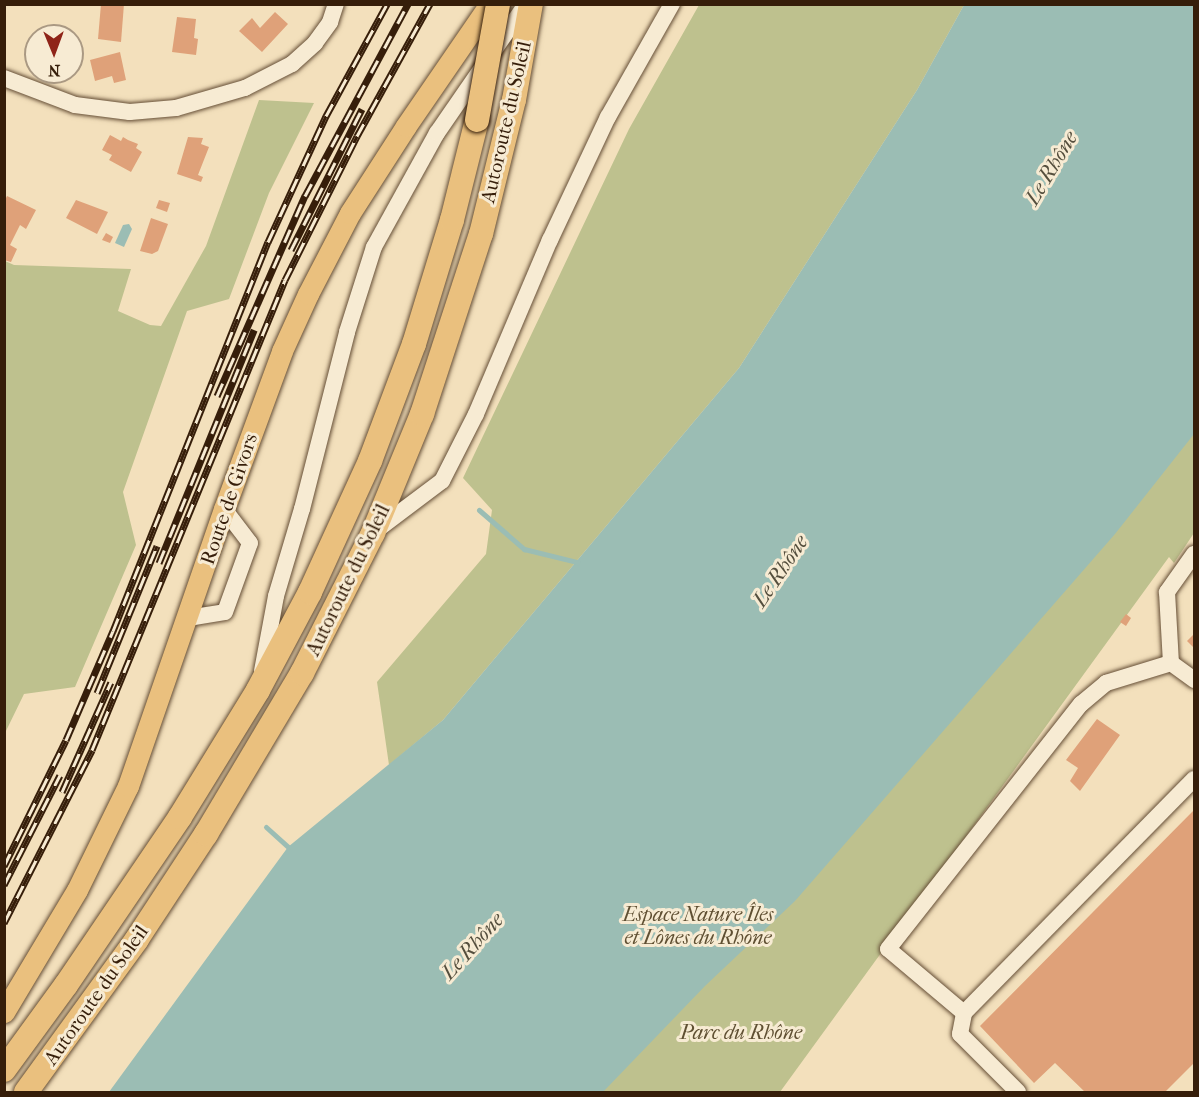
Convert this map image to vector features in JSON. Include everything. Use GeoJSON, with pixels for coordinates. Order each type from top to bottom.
{"type":"FeatureCollection","features":[{"type":"Feature","properties":{"kind":"highway","name":"Autoroute du Soleil"},"geometry":{"type":"LineString","coordinates":[[4,1070],[134,886],[258,690],[305,602],[339,531],[393,403],[434,282],[477,120],[498,4]]}},
{"type":"Feature","properties":{"kind":"highway","name":"Autoroute du Soleil"},"geometry":{"type":"LineString","coordinates":[[26,1092],[130,949],[206,834],[302,673],[372,533],[422,414],[462,297],[501,154],[523,55],[531,4]]}},
{"type":"Feature","properties":{"kind":"main road","name":"Route de Givors"},"geometry":{"type":"LineString","coordinates":[[4,1012],[77,890],[128,786],[224,509],[282,351],[336,237],[406,126],[490,4]]}},
{"type":"Feature","properties":{"kind":"street"},"geometry":{"type":"LineString","coordinates":[[4,78],[75,105],[130,112],[176,108],[245,88],[292,64],[315,43],[330,22],[336,4]]}},
{"type":"Feature","properties":{"kind":"street"},"geometry":{"type":"LineString","coordinates":[[258,690],[276,596],[299,520],[347,332],[374,247],[438,133],[526,4]]}},
{"type":"Feature","properties":{"kind":"street"},"geometry":{"type":"LineString","coordinates":[[372,533],[442,481],[476,414],[550,240],[608,117],[672,4]]}},
{"type":"Feature","properties":{"kind":"street"},"geometry":{"type":"LineString","coordinates":[[188,618],[225,612],[250,543],[224,509]]}},
{"type":"Feature","properties":{"kind":"street"},"geometry":{"type":"LineString","coordinates":[[1194,554],[1167,592],[1172,663],[1194,680]]}},
{"type":"Feature","properties":{"kind":"street"},"geometry":{"type":"LineString","coordinates":[[964,1013],[888,949],[1081,704],[1106,683],[1172,663]]}},
{"type":"Feature","properties":{"kind":"street"},"geometry":{"type":"LineString","coordinates":[[1018,1092],[960,1034],[964,1013],[1194,778]]}},
{"type":"Feature","properties":{"kind":"green space"},"geometry":{"type":"Polygon","coordinates":[[[699,5],[964,5],[917,90],[739,368],[443,720],[389,765],[377,682],[486,554],[492,510],[463,478],[629,129],[699,5]]]}},
{"type":"Feature","properties":{"kind":"green space","name":"Espace Nature Îles et Lônes du Rhône"},"geometry":{"type":"Polygon","coordinates":[[[1194,20],[1194,533],[1174,563],[1169,557],[780,1092],[339,1092],[1194,20]]]}},
{"type":"Feature","properties":{"kind":"green space"},"geometry":{"type":"Polygon","coordinates":[[[259,100],[314,103],[269,193],[229,299],[187,311],[123,492],[136,545],[75,687],[24,694],[5,733],[5,261],[14,265],[131,269],[118,311],[150,325],[161,326],[206,246],[259,100]]]}},
{"type":"Feature","properties":{"kind":"water","name":"Le Rhône"},"geometry":{"type":"Polygon","coordinates":[[[964,5],[1194,5],[1194,434],[1115,534],[795,901],[705,986],[603,1092],[109,1092],[288,847],[443,720],[739,368],[917,90],[964,5]]]}},
{"type":"Feature","properties":{"kind":"water"},"geometry":{"type":"Polygon","coordinates":[[[129,224],[132,229],[124,247],[115,243],[123,225],[129,224]]]}},
{"type":"Feature","properties":{"kind":"building"},"geometry":{"type":"Polygon","coordinates":[[[101,4],[124,4],[121,42],[98,39],[101,4]]]}},
{"type":"Feature","properties":{"kind":"building"},"geometry":{"type":"Polygon","coordinates":[[[275,12],[288,24],[262,52],[239,31],[252,18],[260,28],[275,12]]]}},
{"type":"Feature","properties":{"kind":"building"},"geometry":{"type":"Polygon","coordinates":[[[177,17],[196,19],[194,38],[198,39],[196,55],[172,52],[177,17]]]}},
{"type":"Feature","properties":{"kind":"building"},"geometry":{"type":"Polygon","coordinates":[[[120,52],[126,80],[114,83],[112,76],[95,81],[90,60],[120,52]]]}},
{"type":"Feature","properties":{"kind":"building"},"geometry":{"type":"Polygon","coordinates":[[[110,135],[121,141],[123,137],[138,144],[136,148],[142,152],[131,172],[109,160],[112,155],[102,150],[110,135]]]}},
{"type":"Feature","properties":{"kind":"building"},"geometry":{"type":"Polygon","coordinates":[[[188,137],[203,138],[201,144],[209,147],[198,175],[203,177],[201,182],[177,174],[188,137]]]}},
{"type":"Feature","properties":{"kind":"building"},"geometry":{"type":"Polygon","coordinates":[[[7,196],[36,210],[26,229],[20,225],[10,245],[17,249],[11,262],[4,260],[4,202],[7,196]]]}},
{"type":"Feature","properties":{"kind":"building"},"geometry":{"type":"Polygon","coordinates":[[[76,200],[108,212],[97,234],[66,218],[76,200]]]}},
{"type":"Feature","properties":{"kind":"building"},"geometry":{"type":"Polygon","coordinates":[[[159,200],[170,203],[167,212],[156,208],[159,200]]]}},
{"type":"Feature","properties":{"kind":"building"},"geometry":{"type":"Polygon","coordinates":[[[151,218],[168,224],[158,251],[152,254],[140,251],[151,218]]]}},
{"type":"Feature","properties":{"kind":"building"},"geometry":{"type":"Polygon","coordinates":[[[106,233],[113,237],[110,243],[102,240],[106,233]]]}},
{"type":"Feature","properties":{"kind":"building"},"geometry":{"type":"Polygon","coordinates":[[[1126,614],[1131,618],[1126,626],[1120,622],[1126,614]]]}},
{"type":"Feature","properties":{"kind":"building"},"geometry":{"type":"Polygon","coordinates":[[[1194,634],[1194,648],[1187,641],[1194,634]]]}},
{"type":"Feature","properties":{"kind":"building"},"geometry":{"type":"Polygon","coordinates":[[[1097,719],[1120,735],[1080,791],[1070,781],[1078,768],[1066,760],[1097,719]]]}},
{"type":"Feature","properties":{"kind":"building"},"geometry":{"type":"Polygon","coordinates":[[[1194,810],[1194,1063],[1165,1092],[1085,1092],[1055,1063],[1034,1083],[980,1026],[1194,810]]]}},
{"type":"Feature","properties":{"kind":"waterway"},"geometry":{"type":"LineString","coordinates":[[479,510],[524,549],[577,562]]}},
{"type":"Feature","properties":{"kind":"waterway"},"geometry":{"type":"LineString","coordinates":[[266,827],[288,847]]}},
{"type":"Feature","properties":{"kind":"railway"},"geometry":{"type":"LineString","coordinates":[[4,866],[66,740],[113,631],[268,242],[326,116],[387,4]]}},
{"type":"Feature","properties":{"kind":"railway"},"geometry":{"type":"LineString","coordinates":[[217,396],[305,196],[408,4]]}},
{"type":"Feature","properties":{"kind":"railway"},"geometry":{"type":"LineString","coordinates":[[4,923],[92,750],[285,280],[357,136],[430,4]]}},
{"type":"Feature","properties":{"kind":"railway"},"geometry":{"type":"LineString","coordinates":[[291,250],[362,109]]}},
{"type":"Feature","properties":{"kind":"railway"},"geometry":{"type":"LineString","coordinates":[[159,563],[254,330]]}},
{"type":"Feature","properties":{"kind":"railway"},"geometry":{"type":"LineString","coordinates":[[97,693],[157,546]]}},
{"type":"Feature","properties":{"kind":"railway"},"geometry":{"type":"LineString","coordinates":[[62,792],[111,682]]}},
{"type":"Feature","properties":{"kind":"railway"},"geometry":{"type":"LineString","coordinates":[[4,885],[60,775]]}},
{"type":"Feature","properties":{"kind":"park label","name":"Parc du Rhône"},"geometry":{"type":"Point","coordinates":[741,1032]}}]}
